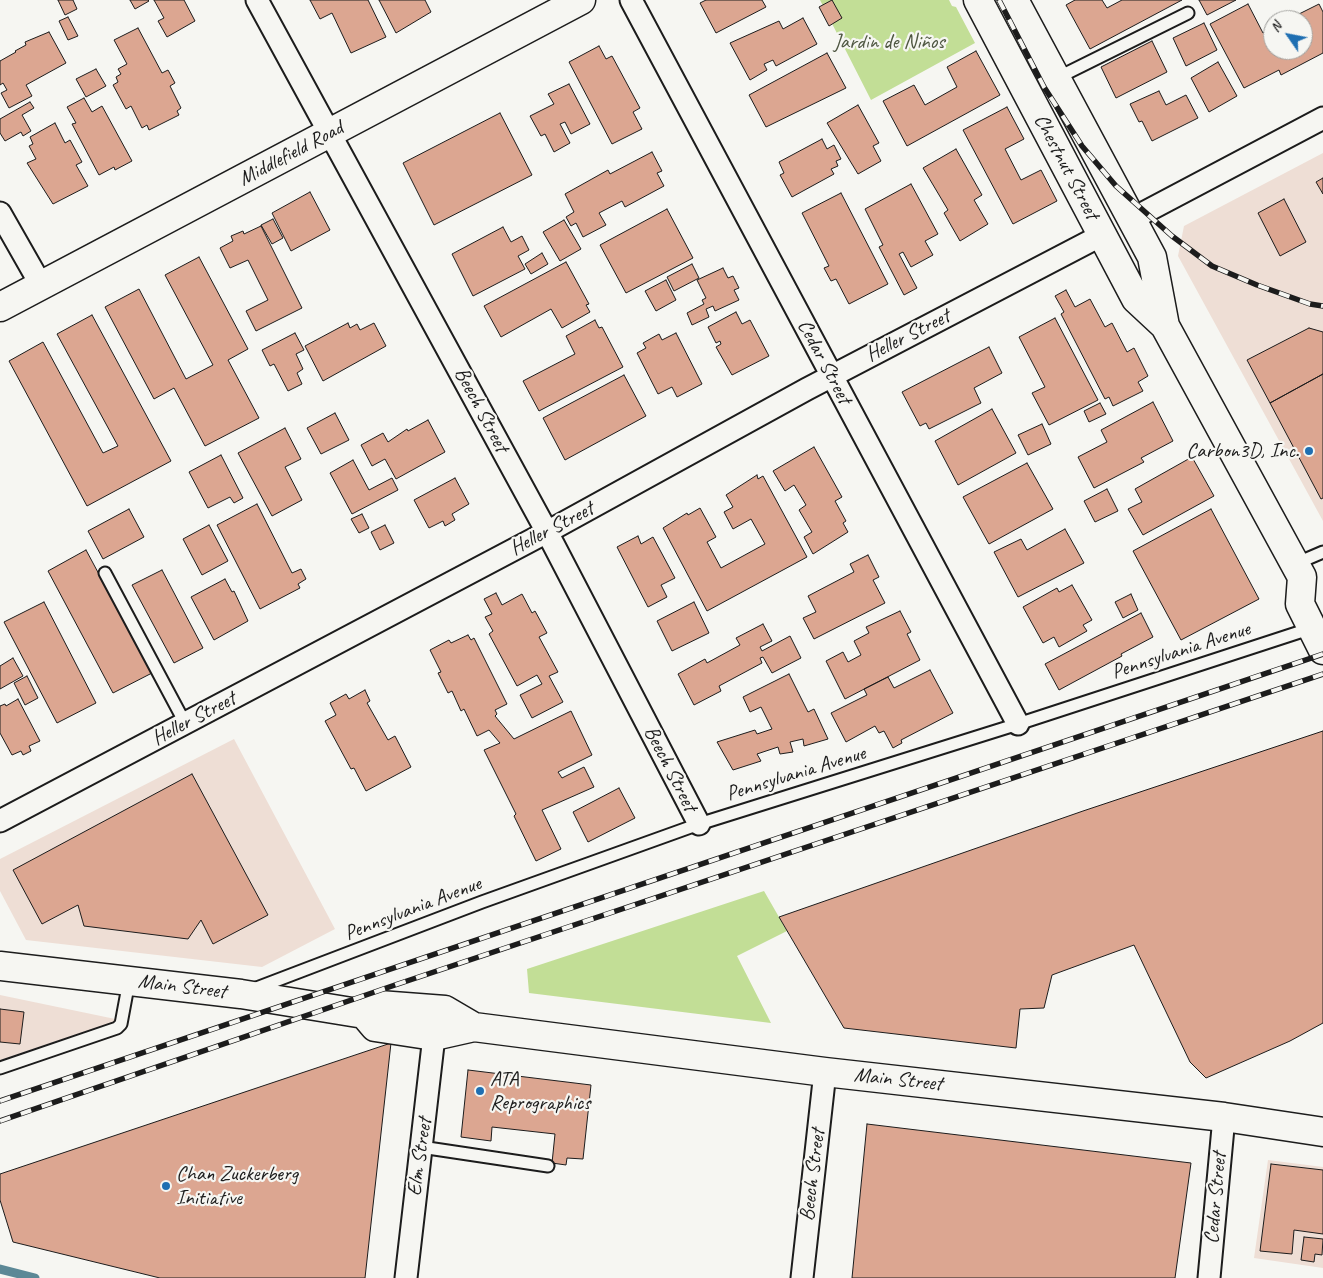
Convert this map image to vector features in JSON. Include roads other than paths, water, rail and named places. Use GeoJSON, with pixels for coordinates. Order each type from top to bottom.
{"type":"FeatureCollection","features":[{"type":"Feature","properties":{"kind":"street","name":"Beech Street"},"geometry":{"type":"LineString","coordinates":[[257,0],[547,532],[699,824]]}},
{"type":"Feature","properties":{"kind":"street","name":"Middlefield Road"},"geometry":{"type":"LineString","coordinates":[[0,308],[581,0]]}},
{"type":"Feature","properties":{"kind":"street","name":"Cedar Street"},"geometry":{"type":"LineString","coordinates":[[631,0],[1018,724]]}},
{"type":"Feature","properties":{"kind":"street","name":"Chestnut Street"},"geometry":{"type":"LineString","coordinates":[[978,0],[1136,299],[1165,326],[1307,576]]}},
{"type":"Feature","properties":{"kind":"street","name":"Chestnut Street"},"geometry":{"type":"LineString","coordinates":[[1014,0],[1152,257],[1165,326]]}},
{"type":"Feature","properties":{"kind":"street"},"geometry":{"type":"LineString","coordinates":[[1132,218],[1323,118]]}},
{"type":"Feature","properties":{"kind":"street"},"geometry":{"type":"LineString","coordinates":[[0,213],[41,285]]}},
{"type":"Feature","properties":{"kind":"street","name":"Heller Street"},"geometry":{"type":"LineString","coordinates":[[0,821],[547,532],[832,376],[1102,235]]}},
{"type":"Feature","properties":{"kind":"street"},"geometry":{"type":"LineString","coordinates":[[1307,576],[1300,604],[1317,639]]}},
{"type":"Feature","properties":{"kind":"street","name":"Main Street"},"geometry":{"type":"LineString","coordinates":[[0,966],[241,994],[364,1014],[375,1027],[434,1036],[474,1027],[825,1072],[1224,1117],[1323,1132]]}},
{"type":"Feature","properties":{"kind":"street","name":"Main Street"},"geometry":{"type":"LineString","coordinates":[[364,1014],[379,1004],[445,1010],[474,1027]]}},
{"type":"Feature","properties":{"kind":"street","name":"Elm Street"},"geometry":{"type":"LineString","coordinates":[[406,1278],[434,1036]]}},
{"type":"Feature","properties":{"kind":"street","name":"Beech Street"},"geometry":{"type":"LineString","coordinates":[[802,1278],[825,1072]]}},
{"type":"Feature","properties":{"kind":"street","name":"Cedar Street"},"geometry":{"type":"LineString","coordinates":[[1209,1278],[1224,1117]]}},
{"type":"Feature","properties":{"kind":"lane"},"geometry":{"type":"LineString","coordinates":[[1056,80],[1188,13]]}},
{"type":"Feature","properties":{"kind":"lane"},"geometry":{"type":"LineString","coordinates":[[1307,576],[1323,552]]}},
{"type":"Feature","properties":{"kind":"lane"},"geometry":{"type":"LineString","coordinates":[[105,573],[185,723]]}},
{"type":"Feature","properties":{"kind":"lane","name":"Pennsylvania Avenue"},"geometry":{"type":"LineString","coordinates":[[241,994],[482,902],[699,824],[1018,724],[1317,639]]}},
{"type":"Feature","properties":{"kind":"lane"},"geometry":{"type":"LineString","coordinates":[[0,1068],[117,1028],[121,1024],[129,981]]}},
{"type":"Feature","properties":{"kind":"lane"},"geometry":{"type":"LineString","coordinates":[[421,1148],[548,1166]]}},
{"type":"Feature","properties":{"kind":"waterway"},"geometry":{"type":"LineString","coordinates":[[0,1269],[35,1278]]}},
{"type":"Feature","properties":{"kind":"railway"},"geometry":{"type":"LineString","coordinates":[[999,0],[1044,87],[1082,146],[1116,186],[1172,236],[1212,266],[1257,285],[1310,304],[1323,306]]}},
{"type":"Feature","properties":{"kind":"railway"},"geometry":{"type":"LineString","coordinates":[[0,1101],[1323,654]]}},
{"type":"Feature","properties":{"kind":"railway"},"geometry":{"type":"LineString","coordinates":[[0,1121],[395,985],[1323,674]]}},
{"type":"Feature","properties":{"kind":"place","name":"Carbon3D, Inc."},"geometry":{"type":"Point","coordinates":[1309,451]}},
{"type":"Feature","properties":{"kind":"place","name":"ATA Reprographics"},"geometry":{"type":"Point","coordinates":[480,1091]}},
{"type":"Feature","properties":{"kind":"place","name":"Chan Zuckerberg Initiative"},"geometry":{"type":"Point","coordinates":[166,1186]}},
{"type":"Feature","properties":{"kind":"park label","name":"Jardin de Niños"},"geometry":{"type":"Point","coordinates":[889,42]}}]}
